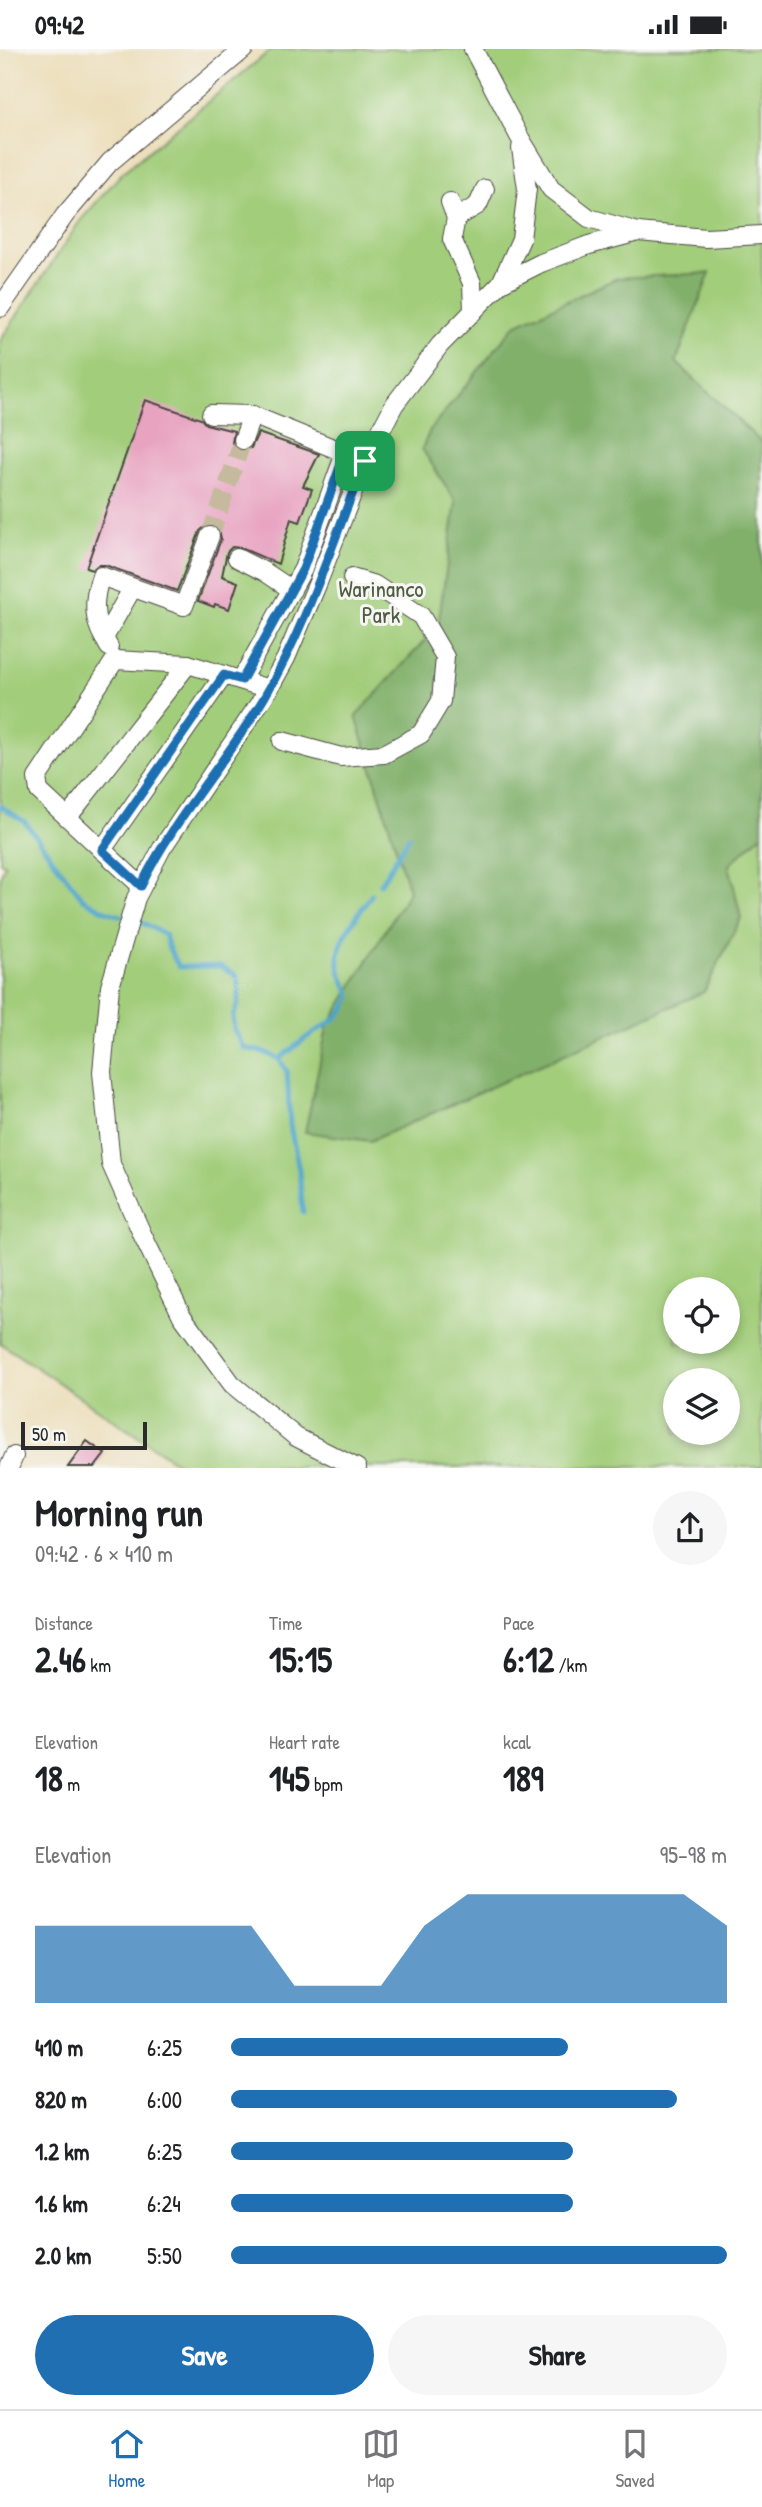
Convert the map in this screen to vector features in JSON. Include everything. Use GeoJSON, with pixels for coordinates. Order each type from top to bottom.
{"type":"FeatureCollection","features":[{"type":"Feature","properties":{"kind":"street"},"geometry":{"type":"LineString","coordinates":[[0,308],[65,215],[110,162],[244,49]]}},
{"type":"Feature","properties":{"kind":"street"},"geometry":{"type":"LineString","coordinates":[[473,49],[520,138],[551,189],[589,218],[638,232],[706,238],[762,235]]}},
{"type":"Feature","properties":{"kind":"street"},"geometry":{"type":"LineString","coordinates":[[357,1468],[296,1437],[232,1384],[182,1316],[111,1164],[102,1072],[110,987],[138,892],[162,848],[269,689],[286,658],[365,461],[394,405],[440,345],[500,283],[521,239],[523,227],[527,189],[520,138]]}},
{"type":"Feature","properties":{"kind":"street"},"geometry":{"type":"LineString","coordinates":[[473,312],[472,283],[452,239],[453,210],[478,205],[485,189]]}},
{"type":"Feature","properties":{"kind":"street"},"geometry":{"type":"LineString","coordinates":[[500,283],[541,263],[589,245],[638,232]]}},
{"type":"Feature","properties":{"kind":"street"},"geometry":{"type":"LineString","coordinates":[[211,414],[252,415],[365,461]]}},
{"type":"Feature","properties":{"kind":"street"},"geometry":{"type":"LineString","coordinates":[[243,440],[252,415]]}},
{"type":"Feature","properties":{"kind":"street"},"geometry":{"type":"LineString","coordinates":[[102,850],[233,678],[292,590],[303,569],[345,453]]}},
{"type":"Feature","properties":{"kind":"street"},"geometry":{"type":"LineString","coordinates":[[115,660],[96,625],[94,609],[101,576],[184,606],[210,536]]}},
{"type":"Feature","properties":{"kind":"street"},"geometry":{"type":"LineString","coordinates":[[237,558],[292,590]]}},
{"type":"Feature","properties":{"kind":"street"},"geometry":{"type":"LineString","coordinates":[[282,741],[341,757],[384,754],[421,734],[441,701],[445,657],[421,616],[375,585],[352,578]]}},
{"type":"Feature","properties":{"kind":"street"},"geometry":{"type":"LineString","coordinates":[[104,638],[132,589]]}},
{"type":"Feature","properties":{"kind":"street"},"geometry":{"type":"LineString","coordinates":[[115,660],[188,664],[269,689]]}},
{"type":"Feature","properties":{"kind":"street"},"geometry":{"type":"LineString","coordinates":[[115,660],[37,778],[39,791],[102,850],[138,892]]}},
{"type":"Feature","properties":{"kind":"street"},"geometry":{"type":"LineString","coordinates":[[68,817],[188,664]]}},
{"type":"Feature","properties":{"kind":"green space","name":"Warinanco Park"},"geometry":{"type":"Polygon","coordinates":[[[272,49],[762,49],[762,1467],[183,1467],[0,1343],[0,877],[5,864],[0,862],[0,341],[80,221],[122,173],[272,49]]]}},
{"type":"Feature","properties":{"kind":"green space"},"geometry":{"type":"Polygon","coordinates":[[[710,273],[676,362],[762,443],[762,834],[729,865],[741,918],[704,992],[370,1141],[305,1132],[327,1028],[409,891],[356,716],[438,626],[456,502],[422,449],[430,430],[515,325],[617,278],[710,273]]]}},
{"type":"Feature","properties":{"kind":"building"},"geometry":{"type":"Polygon","coordinates":[[[145,400],[201,419],[206,424],[234,431],[232,443],[240,451],[251,448],[258,433],[319,454],[303,486],[312,489],[300,522],[291,519],[278,564],[241,548],[232,547],[227,552],[222,576],[238,582],[229,609],[198,601],[221,539],[219,529],[213,525],[207,525],[200,531],[177,591],[105,565],[98,565],[92,570],[86,568],[145,400]]]}},
{"type":"Feature","properties":{"kind":"building"},"geometry":{"type":"Polygon","coordinates":[[[87,1441],[105,1454],[95,1467],[68,1467],[87,1441]]]}},
{"type":"Feature","properties":{"kind":"waterway"},"geometry":{"type":"LineString","coordinates":[[0,806],[25,822],[83,899],[165,935],[179,967],[220,966],[236,975],[239,987],[238,1003],[233,1017],[234,1029],[244,1048],[264,1052],[279,1059],[287,1071],[290,1125],[299,1170],[303,1212]]}},
{"type":"Feature","properties":{"kind":"waterway"},"geometry":{"type":"LineString","coordinates":[[380,884],[409,837]]}},
{"type":"Feature","properties":{"kind":"waterway"},"geometry":{"type":"LineString","coordinates":[[279,1059],[332,1021],[347,1005],[351,996],[340,970],[340,950],[348,930],[372,894]]}},
{"type":"Feature","properties":{"kind":"tunnel"},"geometry":{"type":"LineString","coordinates":[[210,536],[243,440]]}},
{"type":"Feature","properties":{"kind":"route"},"geometry":{"type":"LineString","coordinates":[[345,453],[365,461],[286,658],[262,701],[162,848],[141,886],[102,850],[224,675],[242,680],[303,569],[345,453]]}}]}
